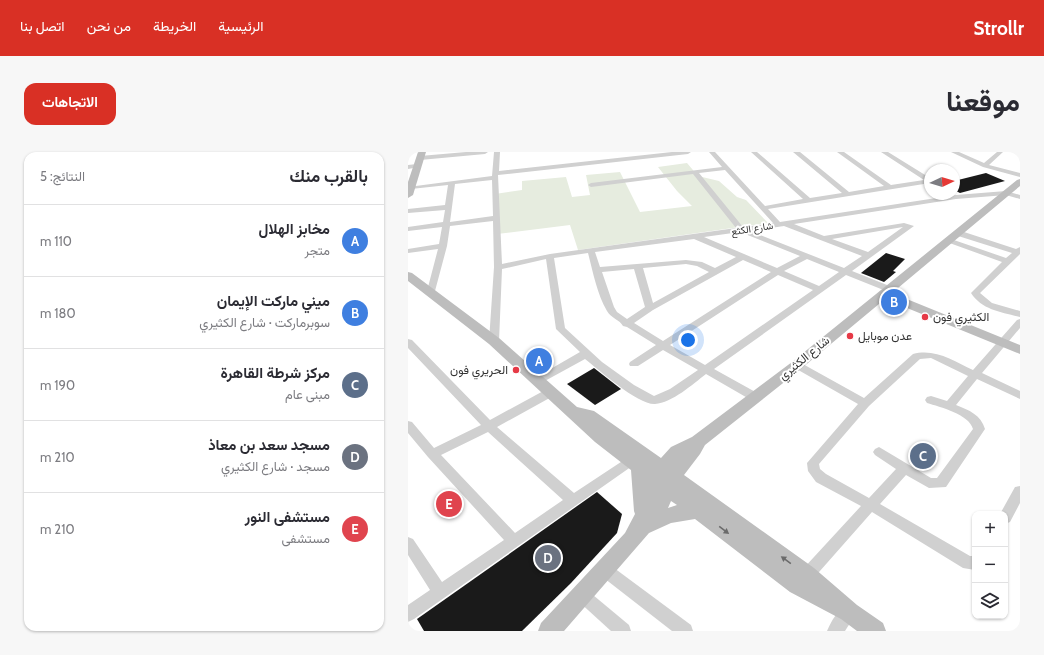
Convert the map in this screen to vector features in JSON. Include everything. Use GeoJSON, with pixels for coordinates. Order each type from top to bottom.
{"type":"FeatureCollection","features":[{"type":"Feature","properties":{"kind":"street"},"geometry":{"type":"LineString","coordinates":[[416,160],[485,152]]}},
{"type":"Feature","properties":{"kind":"street"},"geometry":{"type":"LineString","coordinates":[[494,341],[498,267],[496,218],[497,152]]}},
{"type":"Feature","properties":{"kind":"street"},"geometry":{"type":"LineString","coordinates":[[416,160],[409,191],[496,175],[688,152]]}},
{"type":"Feature","properties":{"kind":"street"},"geometry":{"type":"LineString","coordinates":[[712,152],[763,208],[782,224],[868,255]]}},
{"type":"Feature","properties":{"kind":"street"},"geometry":{"type":"LineString","coordinates":[[754,152],[808,200]]}},
{"type":"Feature","properties":{"kind":"street"},"geometry":{"type":"LineString","coordinates":[[796,152],[847,194]]}},
{"type":"Feature","properties":{"kind":"street"},"geometry":{"type":"LineString","coordinates":[[840,152],[890,187]]}},
{"type":"Feature","properties":{"kind":"street"},"geometry":{"type":"LineString","coordinates":[[884,152],[924,177]]}},
{"type":"Feature","properties":{"kind":"street"},"geometry":{"type":"LineString","coordinates":[[954,152],[985,166],[1020,175]]}},
{"type":"Feature","properties":{"kind":"street"},"geometry":{"type":"LineString","coordinates":[[985,166],[996,153]]}},
{"type":"Feature","properties":{"kind":"street"},"geometry":{"type":"LineString","coordinates":[[408,178],[416,160]]}},
{"type":"Feature","properties":{"kind":"street"},"geometry":{"type":"LineString","coordinates":[[591,185],[726,168]]}},
{"type":"Feature","properties":{"kind":"street"},"geometry":{"type":"LineString","coordinates":[[695,172],[742,230],[844,271],[886,292],[1020,350]]}},
{"type":"Feature","properties":{"kind":"street"},"geometry":{"type":"LineString","coordinates":[[432,291],[443,246],[452,182]]}},
{"type":"Feature","properties":{"kind":"street"},"geometry":{"type":"LineString","coordinates":[[763,208],[924,182]]}},
{"type":"Feature","properties":{"kind":"street","name":"شارع الكثيري"},"geometry":{"type":"LineString","coordinates":[[558,628],[582,595],[660,504],[666,478],[680,466],[694,450],[691,443],[797,365],[1020,182]]}},
{"type":"Feature","properties":{"kind":"street"},"geometry":{"type":"LineString","coordinates":[[1006,193],[1020,197]]}},
{"type":"Feature","properties":{"kind":"street","name":"شارع الكثع"},"geometry":{"type":"LineString","coordinates":[[960,195],[1006,193]]}},
{"type":"Feature","properties":{"kind":"street","name":"شارع الكثع"},"geometry":{"type":"LineString","coordinates":[[498,267],[550,256],[742,230],[924,200]]}},
{"type":"Feature","properties":{"kind":"street"},"geometry":{"type":"LineString","coordinates":[[408,211],[449,207]]}},
{"type":"Feature","properties":{"kind":"street"},"geometry":{"type":"LineString","coordinates":[[408,229],[496,218]]}},
{"type":"Feature","properties":{"kind":"street"},"geometry":{"type":"LineString","coordinates":[[550,256],[561,329],[585,350],[585,354],[616,377],[652,400],[657,400],[674,392],[818,289],[910,226],[904,225],[823,238]]}},
{"type":"Feature","properties":{"kind":"street"},"geometry":{"type":"LineString","coordinates":[[958,233],[1015,256]]}},
{"type":"Feature","properties":{"kind":"street"},"geometry":{"type":"LineString","coordinates":[[696,236],[742,258],[818,289]]}},
{"type":"Feature","properties":{"kind":"street"},"geometry":{"type":"LineString","coordinates":[[948,241],[1015,256]]}},
{"type":"Feature","properties":{"kind":"street"},"geometry":{"type":"LineString","coordinates":[[408,251],[443,246]]}},
{"type":"Feature","properties":{"kind":"street"},"geometry":{"type":"LineString","coordinates":[[591,251],[609,307],[613,314],[626,324],[755,397]]}},
{"type":"Feature","properties":{"kind":"street"},"geometry":{"type":"LineString","coordinates":[[634,364],[777,272],[807,256]]}},
{"type":"Feature","properties":{"kind":"street"},"geometry":{"type":"LineString","coordinates":[[1015,256],[975,293],[977,298],[985,303],[1020,314]]}},
{"type":"Feature","properties":{"kind":"street"},"geometry":{"type":"LineString","coordinates":[[626,324],[650,308],[742,258]]}},
{"type":"Feature","properties":{"kind":"street"},"geometry":{"type":"LineString","coordinates":[[597,270],[686,262],[699,264],[716,272]]}},
{"type":"Feature","properties":{"kind":"street"},"geometry":{"type":"LineString","coordinates":[[638,267],[650,308]]}},
{"type":"Feature","properties":{"kind":"street"},"geometry":{"type":"LineString","coordinates":[[411,280],[432,291],[494,341],[539,380],[588,428],[666,478],[807,575],[848,612],[875,631]]}},
{"type":"Feature","properties":{"kind":"street"},"geometry":{"type":"LineString","coordinates":[[949,406],[1000,342],[1020,322]]}},
{"type":"Feature","properties":{"kind":"street"},"geometry":{"type":"LineString","coordinates":[[408,342],[490,426],[572,500]]}},
{"type":"Feature","properties":{"kind":"street"},"geometry":{"type":"LineString","coordinates":[[539,380],[585,354]]}},
{"type":"Feature","properties":{"kind":"street"},"geometry":{"type":"LineString","coordinates":[[972,563],[968,563],[871,505],[821,478],[814,471],[813,463],[865,403],[917,356],[932,356],[1020,395]]}},
{"type":"Feature","properties":{"kind":"street"},"geometry":{"type":"LineString","coordinates":[[797,365],[865,403]]}},
{"type":"Feature","properties":{"kind":"street"},"geometry":{"type":"LineString","coordinates":[[432,454],[490,426],[551,392]]}},
{"type":"Feature","properties":{"kind":"street"},"geometry":{"type":"LineString","coordinates":[[879,452],[929,483],[941,482],[979,429],[979,423],[973,417],[931,400]]}},
{"type":"Feature","properties":{"kind":"street"},"geometry":{"type":"LineString","coordinates":[[408,425],[432,454],[514,541]]}},
{"type":"Feature","properties":{"kind":"street"},"geometry":{"type":"LineString","coordinates":[[408,614],[572,500],[636,459],[691,443]]}},
{"type":"Feature","properties":{"kind":"street"},"geometry":{"type":"LineString","coordinates":[[636,459],[642,487],[638,529],[667,516],[688,511],[698,511]]}},
{"type":"Feature","properties":{"kind":"street"},"geometry":{"type":"LineString","coordinates":[[807,575],[904,468]]}},
{"type":"Feature","properties":{"kind":"street"},"geometry":{"type":"LineString","coordinates":[[666,478],[698,511],[797,585],[848,612]]}},
{"type":"Feature","properties":{"kind":"street"},"geometry":{"type":"LineString","coordinates":[[1008,513],[1020,491]]}},
{"type":"Feature","properties":{"kind":"street"},"geometry":{"type":"LineString","coordinates":[[408,543],[440,591]]}},
{"type":"Feature","properties":{"kind":"street"},"geometry":{"type":"LineString","coordinates":[[605,570],[685,631]]}},
{"type":"Feature","properties":{"kind":"street"},"geometry":{"type":"LineString","coordinates":[[582,595],[624,631]]}},
{"type":"Feature","properties":{"kind":"street"},"geometry":{"type":"LineString","coordinates":[[835,631],[848,612]]}},
{"type":"Feature","properties":{"kind":"shaded area"},"geometry":{"type":"Polygon","coordinates":[[[687,163],[698,176],[719,181],[737,197],[746,200],[768,223],[578,250],[570,225],[497,234],[495,194],[522,190],[522,181],[566,177],[572,197],[590,195],[586,175],[620,172],[640,212],[692,206],[677,191],[658,167],[687,163]]]}},
{"type":"Feature","properties":{"kind":"building"},"geometry":{"type":"Polygon","coordinates":[[[986,173],[1005,181],[960,193],[960,180],[986,173]]]}},
{"type":"Feature","properties":{"kind":"building"},"geometry":{"type":"Polygon","coordinates":[[[886,253],[905,259],[893,271],[896,272],[884,282],[861,273],[886,253]]]}},
{"type":"Feature","properties":{"kind":"building"},"geometry":{"type":"Polygon","coordinates":[[[594,368],[621,389],[595,405],[567,384],[594,368]]]}},
{"type":"Feature","properties":{"kind":"building"},"geometry":{"type":"Polygon","coordinates":[[[597,492],[622,514],[617,533],[571,583],[522,631],[424,631],[417,619],[597,492]]]}},
{"type":"Feature","properties":{"kind":"place","name":"ميني ماركت الإيمان"},"geometry":{"type":"Point","coordinates":[894,302]}},
{"type":"Feature","properties":{"kind":"place","name":"الكثيري فون"},"geometry":{"type":"Point","coordinates":[925,317]}},
{"type":"Feature","properties":{"kind":"place","name":"عدن موبايل"},"geometry":{"type":"Point","coordinates":[850,336]}},
{"type":"Feature","properties":{"kind":"place","name":"مخابز الهلال"},"geometry":{"type":"Point","coordinates":[539,361]}},
{"type":"Feature","properties":{"kind":"place","name":"الحريري فون"},"geometry":{"type":"Point","coordinates":[516,370]}},
{"type":"Feature","properties":{"kind":"place","name":"مركز شرطة القاهرة"},"geometry":{"type":"Point","coordinates":[923,456]}},
{"type":"Feature","properties":{"kind":"place","name":"مستشفى النور"},"geometry":{"type":"Point","coordinates":[449,504]}},
{"type":"Feature","properties":{"kind":"place","name":"مسجد سعد بن معاذ"},"geometry":{"type":"Point","coordinates":[548,558]}}]}
